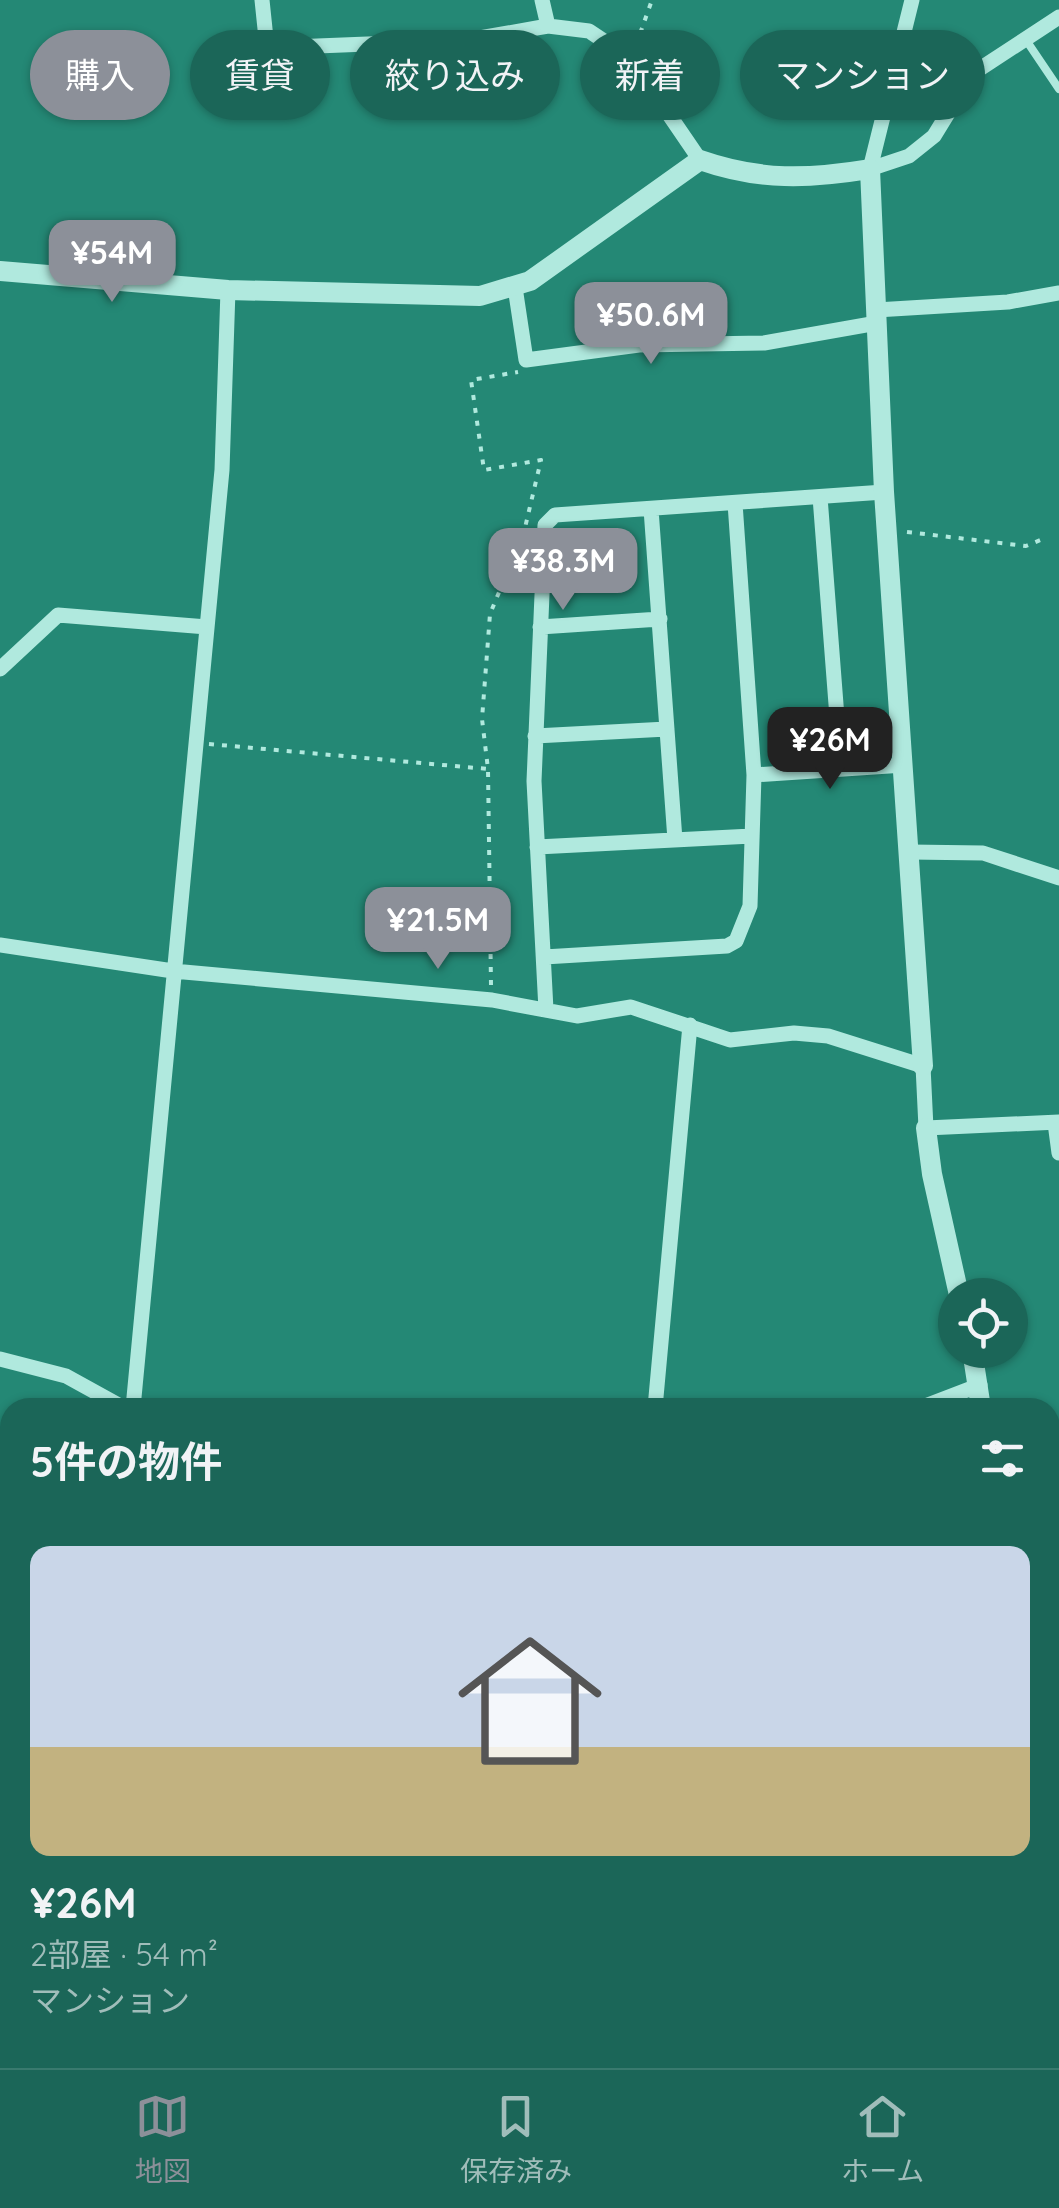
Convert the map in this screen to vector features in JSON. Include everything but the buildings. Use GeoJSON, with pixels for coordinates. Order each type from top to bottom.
{"type":"FeatureCollection","features":[{"type":"Feature","properties":{"kind":"street"},"geometry":{"type":"LineString","coordinates":[[262,0],[267,48],[468,40],[548,26],[581,30]]}},
{"type":"Feature","properties":{"kind":"street"},"geometry":{"type":"LineString","coordinates":[[542,0],[548,26]]}},
{"type":"Feature","properties":{"kind":"street"},"geometry":{"type":"LineString","coordinates":[[912,0],[870,169],[884,492],[926,1128],[932,1174],[956,1278]]}},
{"type":"Feature","properties":{"kind":"street"},"geometry":{"type":"LineString","coordinates":[[672,120],[700,160],[760,177],[808,179],[870,169],[908,156],[934,136],[972,74],[1059,17]]}},
{"type":"Feature","properties":{"kind":"street"},"geometry":{"type":"LineString","coordinates":[[0,271],[228,290],[480,296],[515,287],[604,232],[700,160]]}},
{"type":"Feature","properties":{"kind":"street"},"geometry":{"type":"LineString","coordinates":[[515,287],[526,360],[639,345],[764,343],[877,316],[1059,293]]}},
{"type":"Feature","properties":{"kind":"street"},"geometry":{"type":"LineString","coordinates":[[134,1398],[222,470],[228,290]]}},
{"type":"Feature","properties":{"kind":"street"},"geometry":{"type":"LineString","coordinates":[[546,1010],[537,847],[536,736],[545,525],[555,516],[884,492]]}},
{"type":"Feature","properties":{"kind":"street"},"geometry":{"type":"LineString","coordinates":[[820,497],[841,769]]}},
{"type":"Feature","properties":{"kind":"street"},"geometry":{"type":"LineString","coordinates":[[544,957],[726,946],[736,941],[750,906],[754,775],[734,503]]}},
{"type":"Feature","properties":{"kind":"street"},"geometry":{"type":"LineString","coordinates":[[652,508],[675,840]]}},
{"type":"Feature","properties":{"kind":"street"},"geometry":{"type":"LineString","coordinates":[[0,669],[58,615],[207,627]]}},
{"type":"Feature","properties":{"kind":"street"},"geometry":{"type":"LineString","coordinates":[[540,628],[660,619]]}},
{"type":"Feature","properties":{"kind":"street"},"geometry":{"type":"LineString","coordinates":[[536,736],[667,729]]}},
{"type":"Feature","properties":{"kind":"street"},"geometry":{"type":"LineString","coordinates":[[754,775],[904,765]]}},
{"type":"Feature","properties":{"kind":"street"},"geometry":{"type":"LineString","coordinates":[[537,847],[752,836]]}},
{"type":"Feature","properties":{"kind":"street"},"geometry":{"type":"LineString","coordinates":[[910,852],[983,853],[1059,878]]}},
{"type":"Feature","properties":{"kind":"street"},"geometry":{"type":"LineString","coordinates":[[0,945],[174,971],[492,1000],[577,1016],[631,1007],[730,1040],[794,1033],[828,1036],[923,1066]]}},
{"type":"Feature","properties":{"kind":"street"},"geometry":{"type":"LineString","coordinates":[[657,1398],[690,1025]]}},
{"type":"Feature","properties":{"kind":"street"},"geometry":{"type":"LineString","coordinates":[[926,1128],[1057,1122],[1059,1152]]}},
{"type":"Feature","properties":{"kind":"street"},"geometry":{"type":"LineString","coordinates":[[0,1360],[66,1376],[106,1398]]}},
{"type":"Feature","properties":{"kind":"street"},"geometry":{"type":"LineString","coordinates":[[976,1368],[980,1398]]}},
{"type":"Feature","properties":{"kind":"street"},"geometry":{"type":"LineString","coordinates":[[946,1398],[980,1385]]}},
{"type":"Feature","properties":{"kind":"lane"},"geometry":{"type":"LineString","coordinates":[[1026,40],[1059,89]]}},
{"type":"Feature","properties":{"kind":"path"},"geometry":{"type":"LineString","coordinates":[[641,30],[652,0]]}},
{"type":"Feature","properties":{"kind":"path"},"geometry":{"type":"LineString","coordinates":[[492,1000],[488,769],[482,719],[490,614],[524,532],[541,460],[484,470],[471,380],[528,370],[526,360]]}},
{"type":"Feature","properties":{"kind":"path"},"geometry":{"type":"LineString","coordinates":[[887,530],[1026,546],[1044,539]]}},
{"type":"Feature","properties":{"kind":"path"},"geometry":{"type":"LineString","coordinates":[[194,742],[488,769]]}}]}
